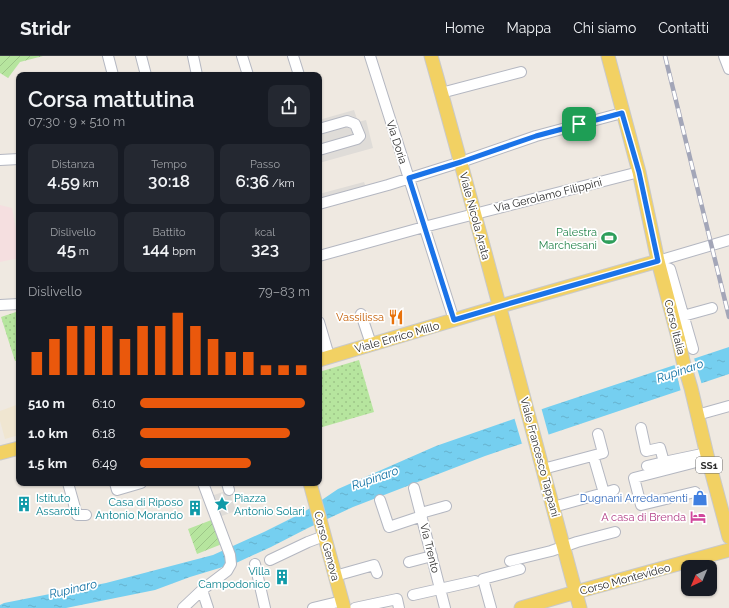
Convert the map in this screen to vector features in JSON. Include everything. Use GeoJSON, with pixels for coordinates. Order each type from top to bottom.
{"type":"FeatureCollection","features":[{"type":"Feature","properties":{"kind":"main road","name":"Viale Nicola Arata"},"geometry":{"type":"LineString","coordinates":[[431,56],[499,306]]}},
{"type":"Feature","properties":{"kind":"main road","name":"SS1"},"geometry":{"type":"LineString","coordinates":[[608,56],[639,172],[659,263]]}},
{"type":"Feature","properties":{"kind":"main road","name":"Viale Enrico Millo"},"geometry":{"type":"LineString","coordinates":[[324,358],[499,306],[659,263]]}},
{"type":"Feature","properties":{"kind":"main road","name":"Corso Italia"},"geometry":{"type":"LineString","coordinates":[[659,263],[707,456],[729,537]]}},
{"type":"Feature","properties":{"kind":"main road","name":"Viale Francesco Tappani"},"geometry":{"type":"LineString","coordinates":[[499,306],[580,608]]}},
{"type":"Feature","properties":{"kind":"main road"},"geometry":{"type":"LineString","coordinates":[[0,453],[16,449]]}},
{"type":"Feature","properties":{"kind":"main road","name":"Corso Genova"},"geometry":{"type":"LineString","coordinates":[[311,486],[343,604]]}},
{"type":"Feature","properties":{"kind":"main road","name":"Corso Montevideo"},"geometry":{"type":"LineString","coordinates":[[521,608],[729,550]]}},
{"type":"Feature","properties":{"kind":"street"},"geometry":{"type":"LineString","coordinates":[[108,56],[112,72]]}},
{"type":"Feature","properties":{"kind":"street"},"geometry":{"type":"LineString","coordinates":[[141,56],[145,72]]}},
{"type":"Feature","properties":{"kind":"street"},"geometry":{"type":"LineString","coordinates":[[193,56],[196,72]]}},
{"type":"Feature","properties":{"kind":"street"},"geometry":{"type":"LineString","coordinates":[[242,56],[247,72]]}},
{"type":"Feature","properties":{"kind":"street"},"geometry":{"type":"LineString","coordinates":[[293,56],[298,72]]}},
{"type":"Feature","properties":{"kind":"street","name":"Via Doria"},"geometry":{"type":"LineString","coordinates":[[370,56],[454,320]]}},
{"type":"Feature","properties":{"kind":"street"},"geometry":{"type":"LineString","coordinates":[[724,56],[729,69]]}},
{"type":"Feature","properties":{"kind":"street"},"geometry":{"type":"LineString","coordinates":[[441,93],[521,72]]}},
{"type":"Feature","properties":{"kind":"street"},"geometry":{"type":"LineString","coordinates":[[322,203],[388,185],[536,136],[622,113]]}},
{"type":"Feature","properties":{"kind":"street"},"geometry":{"type":"LineString","coordinates":[[322,128],[347,121],[353,122],[357,126],[360,136],[357,139],[322,149]]}},
{"type":"Feature","properties":{"kind":"street"},"geometry":{"type":"LineString","coordinates":[[0,160],[16,159]]}},
{"type":"Feature","properties":{"kind":"street","name":"Via Gerolamo Filippini"},"geometry":{"type":"LineString","coordinates":[[322,255],[424,227],[639,172]]}},
{"type":"Feature","properties":{"kind":"street","name":"Viale Enrico Millo"},"geometry":{"type":"LineString","coordinates":[[659,263],[729,240]]}},
{"type":"Feature","properties":{"kind":"street","name":"Corso Italia"},"geometry":{"type":"LineString","coordinates":[[659,263],[670,269],[693,349]]}},
{"type":"Feature","properties":{"kind":"street"},"geometry":{"type":"LineString","coordinates":[[0,305],[16,304]]}},
{"type":"Feature","properties":{"kind":"street","name":"Corso Italia"},"geometry":{"type":"LineString","coordinates":[[683,316],[712,308]]}},
{"type":"Feature","properties":{"kind":"street"},"geometry":{"type":"LineString","coordinates":[[361,314],[371,344]]}},
{"type":"Feature","properties":{"kind":"street"},"geometry":{"type":"LineString","coordinates":[[322,344],[324,358]]}},
{"type":"Feature","properties":{"kind":"street"},"geometry":{"type":"LineString","coordinates":[[697,415],[729,406]]}},
{"type":"Feature","properties":{"kind":"street"},"geometry":{"type":"LineString","coordinates":[[641,428],[646,451],[660,448],[664,462]]}},
{"type":"Feature","properties":{"kind":"street"},"geometry":{"type":"LineString","coordinates":[[543,470],[603,453],[598,434]]}},
{"type":"Feature","properties":{"kind":"street"},"geometry":{"type":"LineString","coordinates":[[647,466],[707,456]]}},
{"type":"Feature","properties":{"kind":"street"},"geometry":{"type":"LineString","coordinates":[[694,492],[641,506],[634,478],[707,456]]}},
{"type":"Feature","properties":{"kind":"street"},"geometry":{"type":"LineString","coordinates":[[554,510],[610,493],[595,462]]}},
{"type":"Feature","properties":{"kind":"street"},"geometry":{"type":"LineString","coordinates":[[69,486],[77,515],[86,515]]}},
{"type":"Feature","properties":{"kind":"street"},"geometry":{"type":"LineString","coordinates":[[116,486],[117,490],[131,486]]}},
{"type":"Feature","properties":{"kind":"street"},"geometry":{"type":"LineString","coordinates":[[183,608],[202,590],[227,571],[231,564],[230,555],[204,486]]}},
{"type":"Feature","properties":{"kind":"street","name":"Via Trento"},"geometry":{"type":"LineString","coordinates":[[414,488],[445,608]]}},
{"type":"Feature","properties":{"kind":"street"},"geometry":{"type":"LineString","coordinates":[[380,500],[389,527],[422,517]]}},
{"type":"Feature","properties":{"kind":"street"},"geometry":{"type":"LineString","coordinates":[[400,527],[446,506]]}},
{"type":"Feature","properties":{"kind":"street"},"geometry":{"type":"LineString","coordinates":[[510,561],[551,551],[615,532]]}},
{"type":"Feature","properties":{"kind":"street"},"geometry":{"type":"LineString","coordinates":[[270,560],[308,542],[323,533]]}},
{"type":"Feature","properties":{"kind":"street"},"geometry":{"type":"LineString","coordinates":[[409,562],[432,556]]}},
{"type":"Feature","properties":{"kind":"street"},"geometry":{"type":"LineString","coordinates":[[255,564],[265,608]]}},
{"type":"Feature","properties":{"kind":"street"},"geometry":{"type":"LineString","coordinates":[[336,576],[374,565],[377,572]]}},
{"type":"Feature","properties":{"kind":"street"},"geometry":{"type":"LineString","coordinates":[[491,608],[482,579],[520,569]]}},
{"type":"Feature","properties":{"kind":"street"},"geometry":{"type":"LineString","coordinates":[[413,595],[475,581]]}},
{"type":"Feature","properties":{"kind":"street"},"geometry":{"type":"LineString","coordinates":[[202,590],[208,608]]}},
{"type":"Feature","properties":{"kind":"street"},"geometry":{"type":"LineString","coordinates":[[355,608],[397,599],[399,608]]}},
{"type":"Feature","properties":{"kind":"street"},"geometry":{"type":"LineString","coordinates":[[313,608],[343,604]]}},
{"type":"Feature","properties":{"kind":"shaded area"},"geometry":{"type":"Polygon","coordinates":[[[354,110],[358,122],[366,120],[373,148],[322,162],[322,119],[354,110]]]}},
{"type":"Feature","properties":{"kind":"shaded area"},"geometry":{"type":"Polygon","coordinates":[[[364,182],[367,190],[322,203],[322,193],[364,182]]]}},
{"type":"Feature","properties":{"kind":"shaded area"},"geometry":{"type":"Polygon","coordinates":[[[0,205],[12,208],[16,229],[16,259],[0,262],[0,205]]]}},
{"type":"Feature","properties":{"kind":"shaded area"},"geometry":{"type":"Polygon","coordinates":[[[16,405],[16,436],[5,439],[0,421],[0,411],[16,405]]]}},
{"type":"Feature","properties":{"kind":"shaded area","name":"Piazza Antonio Solari"},"geometry":{"type":"Polygon","coordinates":[[[229,490],[236,511],[216,518],[208,497],[229,490]]]}},
{"type":"Feature","properties":{"kind":"green space"},"geometry":{"type":"Polygon","coordinates":[[[0,56],[43,56],[20,62],[8,78],[0,73],[0,56]]]}},
{"type":"Feature","properties":{"kind":"green space"},"geometry":{"type":"Polygon","coordinates":[[[16,312],[16,361],[15,361],[1,317],[16,312]]]}},
{"type":"Feature","properties":{"kind":"green space"},"geometry":{"type":"Polygon","coordinates":[[[359,360],[374,412],[322,427],[322,371],[359,360]]]}},
{"type":"Feature","properties":{"kind":"green space"},"geometry":{"type":"Polygon","coordinates":[[[214,519],[222,544],[197,554],[188,529],[214,519]]]}},
{"type":"Feature","properties":{"kind":"water","name":"Rupinaro"},"geometry":{"type":"Polygon","coordinates":[[[729,347],[729,374],[485,456],[353,507],[236,563],[190,577],[155,590],[66,608],[0,608],[0,605],[4,603],[106,583],[213,555],[304,512],[338,489],[436,446],[729,347]]]}},
{"type":"Feature","properties":{"kind":"pier"},"geometry":{"type":"Polygon","coordinates":[[[694,358],[702,385],[681,392],[674,363],[694,358]]]}},
{"type":"Feature","properties":{"kind":"pier"},"geometry":{"type":"Polygon","coordinates":[[[541,407],[549,436],[522,444],[514,417],[541,407]]]}},
{"type":"Feature","properties":{"kind":"railway"},"geometry":{"type":"LineString","coordinates":[[665,56],[729,317]]}},
{"type":"Feature","properties":{"kind":"place","name":"Palestra Marchesani"},"geometry":{"type":"Point","coordinates":[609,238]}},
{"type":"Feature","properties":{"kind":"place","name":"Vassilissa"},"geometry":{"type":"Point","coordinates":[396,317]}},
{"type":"Feature","properties":{"kind":"place","name":"Dugnani Arredamenti"},"geometry":{"type":"Point","coordinates":[700,498]}},
{"type":"Feature","properties":{"kind":"place","name":"Istituto Assarotti"},"geometry":{"type":"Point","coordinates":[24,504]}},
{"type":"Feature","properties":{"kind":"place","name":"Piazza Antonio Solari"},"geometry":{"type":"Point","coordinates":[222,504]}},
{"type":"Feature","properties":{"kind":"place","name":"Casa di Riposo Antonio Morando"},"geometry":{"type":"Point","coordinates":[195,508]}},
{"type":"Feature","properties":{"kind":"place","name":"A casa di Brenda"},"geometry":{"type":"Point","coordinates":[698,517]}},
{"type":"Feature","properties":{"kind":"place","name":"Villa Campodonico"},"geometry":{"type":"Point","coordinates":[282,577]}},
{"type":"Feature","properties":{"kind":"route"},"geometry":{"type":"LineString","coordinates":[[622,113],[639,172],[658,261],[454,320],[409,178],[536,136],[579,124],[622,113]]}}]}
